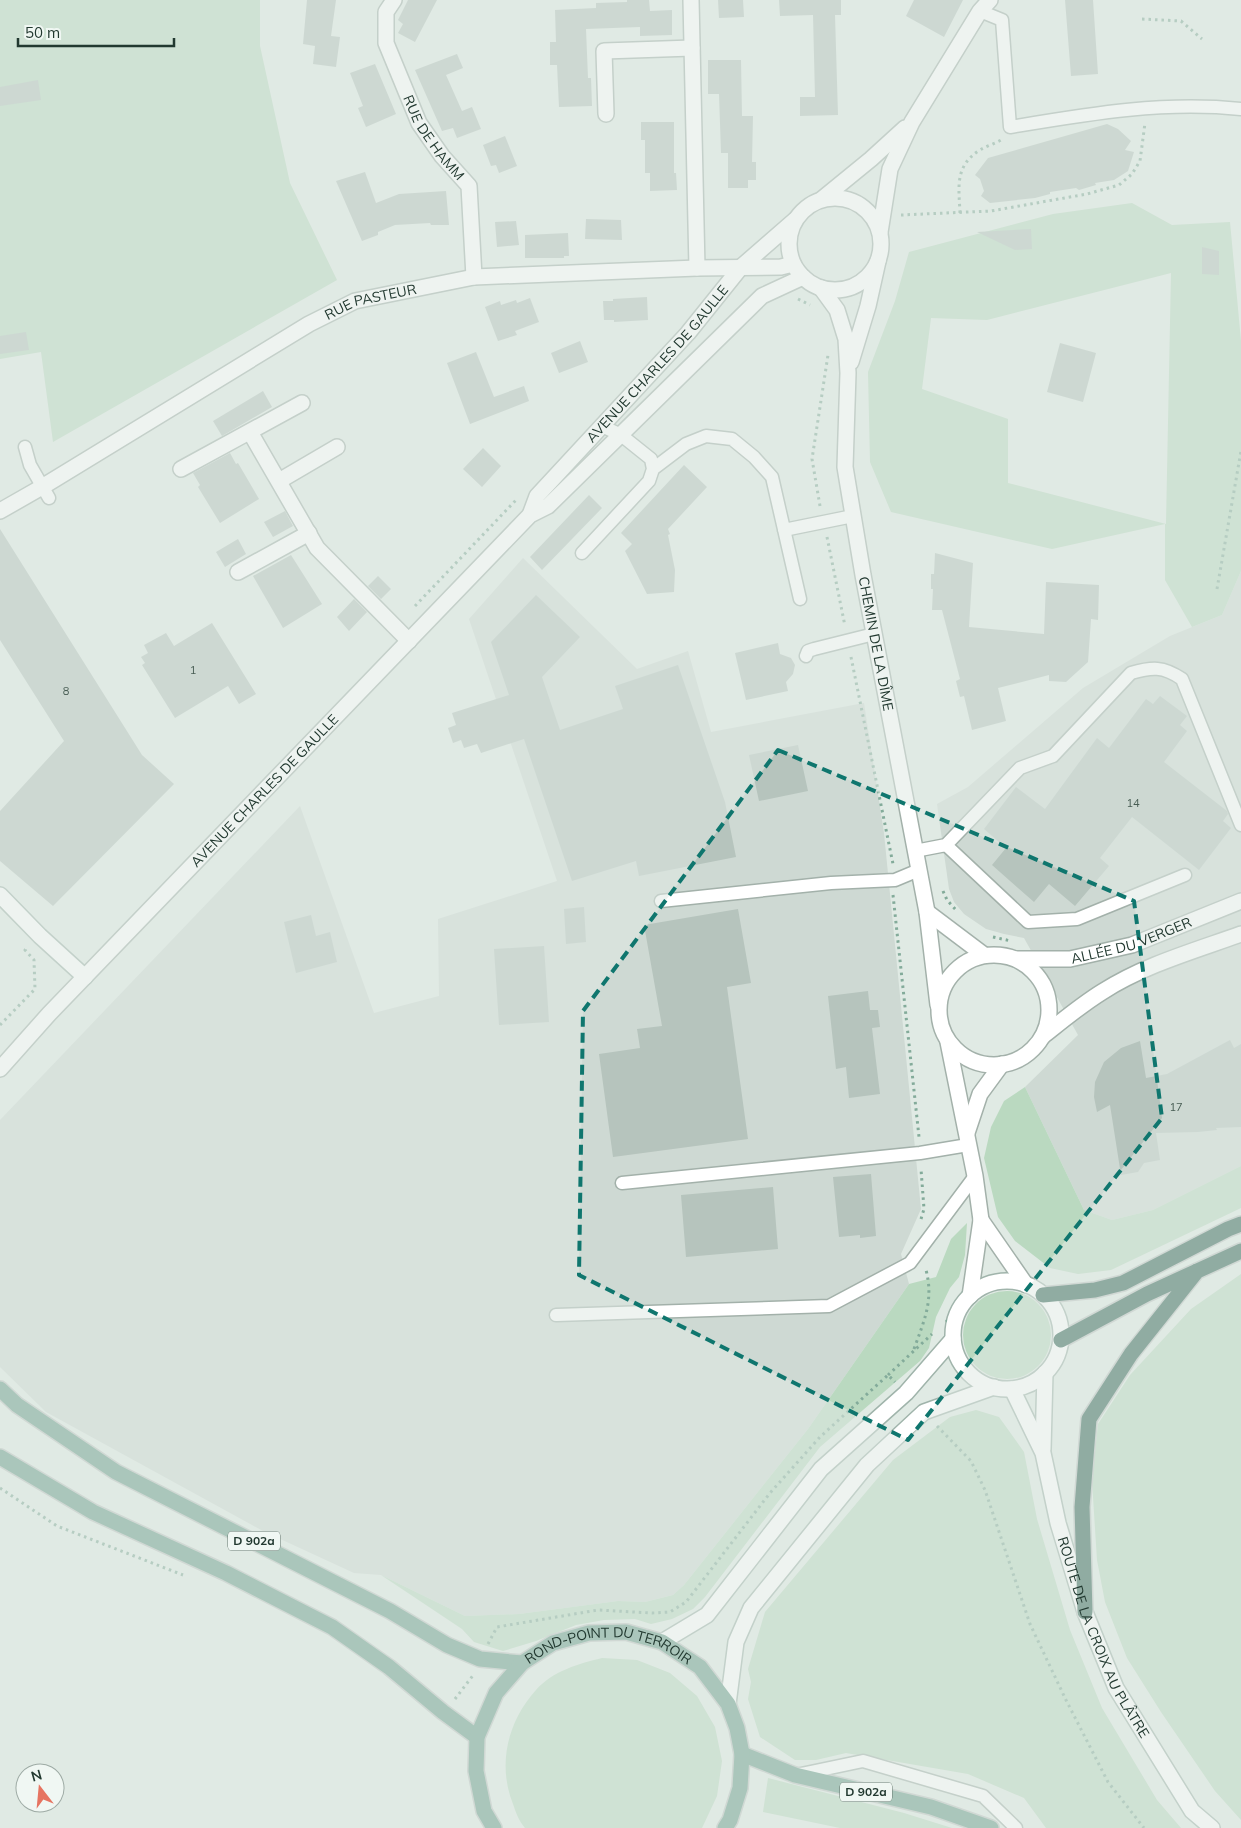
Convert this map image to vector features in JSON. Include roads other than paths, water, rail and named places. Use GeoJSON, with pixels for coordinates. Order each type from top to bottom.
{"type":"FeatureCollection","features":[{"type":"Feature","properties":{"kind":"highway"},"geometry":{"type":"LineString","coordinates":[[1043,1295],[1095,1290],[1123,1283],[1241,1224]]}},
{"type":"Feature","properties":{"kind":"highway"},"geometry":{"type":"LineString","coordinates":[[1061,1340],[1147,1294],[1241,1251]]}},
{"type":"Feature","properties":{"kind":"highway"},"geometry":{"type":"LineString","coordinates":[[1085,1612],[1082,1507],[1089,1419],[1131,1354],[1197,1270]]}},
{"type":"Feature","properties":{"kind":"main road","name":"D 902a"},"geometry":{"type":"LineString","coordinates":[[0,1389],[17,1405],[116,1472],[390,1611],[447,1645],[480,1659],[522,1663]]}},
{"type":"Feature","properties":{"kind":"main road"},"geometry":{"type":"LineString","coordinates":[[1,1458],[93,1512],[247,1583],[332,1627],[389,1667],[443,1712],[477,1737]]}},
{"type":"Feature","properties":{"kind":"main road","name":"ROND-POINT DU TERROIR"},"geometry":{"type":"LineString","coordinates":[[494,1828],[484,1811],[476,1771],[477,1737],[496,1693],[522,1663],[554,1643],[589,1633],[626,1632],[662,1642],[700,1667],[728,1704],[737,1728],[742,1754],[740,1788],[730,1820],[725,1828]]}},
{"type":"Feature","properties":{"kind":"main road","name":"D 902a"},"geometry":{"type":"LineString","coordinates":[[742,1754],[795,1775],[931,1807],[991,1828]]}},
{"type":"Feature","properties":{"kind":"street","name":"RUE DE HAMM"},"geometry":{"type":"LineString","coordinates":[[394,0],[386,12],[386,43],[418,123],[442,156],[469,186],[474,277]]}},
{"type":"Feature","properties":{"kind":"street"},"geometry":{"type":"LineString","coordinates":[[690,0],[697,268]]}},
{"type":"Feature","properties":{"kind":"street"},"geometry":{"type":"LineString","coordinates":[[912,122],[871,159],[821,199],[802,211],[795,220],[789,234],[789,250],[793,264],[803,277],[821,288],[834,290],[848,288],[860,282],[871,273],[878,261],[881,247],[880,233],[890,169],[912,122],[984,4]]}},
{"type":"Feature","properties":{"kind":"street"},"geometry":{"type":"LineString","coordinates":[[606,114],[604,51],[692,48]]}},
{"type":"Feature","properties":{"kind":"street"},"geometry":{"type":"LineString","coordinates":[[821,199],[836,197],[851,200],[864,208],[874,219],[880,233]]}},
{"type":"Feature","properties":{"kind":"street","name":"AVENUE CHARLES DE GAULLE"},"geometry":{"type":"LineString","coordinates":[[530,516],[537,496],[688,333],[741,267],[795,220]]}},
{"type":"Feature","properties":{"kind":"street","name":"CHEMIN DE LA DÎME"},"geometry":{"type":"LineString","coordinates":[[848,373],[868,306],[878,261]]}},
{"type":"Feature","properties":{"kind":"street","name":"RUE PASTEUR"},"geometry":{"type":"LineString","coordinates":[[0,510],[45,493],[308,324],[355,301],[474,277],[697,268],[781,267],[793,264]]}},
{"type":"Feature","properties":{"kind":"street","name":"AVENUE CHARLES DE GAULLE"},"geometry":{"type":"LineString","coordinates":[[0,1069],[49,1014],[530,516],[548,506],[762,296],[803,277]]}},
{"type":"Feature","properties":{"kind":"street","name":"CHEMIN DE LA DÎME"},"geometry":{"type":"LineString","coordinates":[[821,288],[837,310],[846,339],[848,373],[845,467],[874,634],[919,870],[938,1005]]}},
{"type":"Feature","properties":{"kind":"street"},"geometry":{"type":"LineString","coordinates":[[181,469],[302,403]]}},
{"type":"Feature","properties":{"kind":"street"},"geometry":{"type":"LineString","coordinates":[[250,432],[317,548],[409,641]]}},
{"type":"Feature","properties":{"kind":"street"},"geometry":{"type":"LineString","coordinates":[[278,481],[337,447]]}},
{"type":"Feature","properties":{"kind":"street"},"geometry":{"type":"LineString","coordinates":[[238,572],[309,533]]}},
{"type":"Feature","properties":{"kind":"street"},"geometry":{"type":"LineString","coordinates":[[0,895],[40,936],[85,977]]}},
{"type":"Feature","properties":{"kind":"street","name":"ALLÉE DU VERGER"},"geometry":{"type":"LineString","coordinates":[[1016,959],[1070,959],[1132,945],[1241,901]]}},
{"type":"Feature","properties":{"kind":"street"},"geometry":{"type":"LineString","coordinates":[[926,912],[984,955]]}},
{"type":"Feature","properties":{"kind":"street"},"geometry":{"type":"LineString","coordinates":[[947,1040],[958,1052],[971,1060],[986,1064],[1002,1064],[1019,1059],[1032,1049],[1043,1036],[1101,992],[1138,972],[1241,934]]}},
{"type":"Feature","properties":{"kind":"street"},"geometry":{"type":"LineString","coordinates":[[970,1296],[981,1220],[947,1040],[940,1023],[938,1005],[943,987],[953,972],[967,961],[984,955],[1000,955],[1016,959],[1031,969],[1042,983],[1048,1000],[1049,1018],[1043,1036]]}},
{"type":"Feature","properties":{"kind":"street"},"geometry":{"type":"LineString","coordinates":[[967,1140],[980,1094],[1002,1064]]}},
{"type":"Feature","properties":{"kind":"street"},"geometry":{"type":"LineString","coordinates":[[981,1220],[1026,1285]]}},
{"type":"Feature","properties":{"kind":"street"},"geometry":{"type":"LineString","coordinates":[[996,1282],[1026,1285],[1043,1295],[1053,1308],[1060,1323],[1061,1340],[1053,1363],[1045,1373],[1030,1384],[1012,1389],[994,1387],[978,1381],[966,1370],[957,1355],[953,1339],[954,1325],[959,1311],[970,1296],[982,1287],[996,1282]]}},
{"type":"Feature","properties":{"kind":"street"},"geometry":{"type":"LineString","coordinates":[[662,1642],[706,1615],[821,1469],[906,1393],[953,1339]]}},
{"type":"Feature","properties":{"kind":"street","name":"ROUTE DE LA CROIX AU PLÂTRE"},"geometry":{"type":"LineString","coordinates":[[1045,1373],[1043,1452],[1058,1522],[1085,1612],[1116,1688],[1192,1811],[1210,1828]]}},
{"type":"Feature","properties":{"kind":"street"},"geometry":{"type":"LineString","coordinates":[[728,1704],[736,1642],[751,1608],[867,1465],[924,1412],[994,1387]]}},
{"type":"Feature","properties":{"kind":"street","name":"ROUTE DE LA CROIX AU PLÂTRE"},"geometry":{"type":"LineString","coordinates":[[1012,1389],[1043,1452]]}},
{"type":"Feature","properties":{"kind":"lane"},"geometry":{"type":"LineString","coordinates":[[984,4],[1002,20],[1010,127],[1102,112],[1147,108],[1220,107],[1241,109]]}},
{"type":"Feature","properties":{"kind":"lane"},"geometry":{"type":"LineString","coordinates":[[602,426],[621,434],[651,459],[653,469]]}},
{"type":"Feature","properties":{"kind":"lane"},"geometry":{"type":"LineString","coordinates":[[582,553],[648,481],[653,469],[686,444],[706,436],[732,439],[754,457],[772,477],[800,599]]}},
{"type":"Feature","properties":{"kind":"lane"},"geometry":{"type":"LineString","coordinates":[[25,447],[30,465],[45,493]]}},
{"type":"Feature","properties":{"kind":"lane"},"geometry":{"type":"LineString","coordinates":[[784,530],[853,516]]}},
{"type":"Feature","properties":{"kind":"lane"},"geometry":{"type":"LineString","coordinates":[[806,656],[808,651],[814,649],[874,634]]}},
{"type":"Feature","properties":{"kind":"lane"},"geometry":{"type":"LineString","coordinates":[[915,851],[946,845],[1020,768],[1053,756],[1131,673],[1146,669],[1159,668],[1171,671],[1182,679],[1241,825]]}},
{"type":"Feature","properties":{"kind":"lane"},"geometry":{"type":"LineString","coordinates":[[946,845],[1028,922],[1077,919],[1184,875]]}},
{"type":"Feature","properties":{"kind":"lane"},"geometry":{"type":"LineString","coordinates":[[661,901],[831,883],[895,880],[919,870]]}},
{"type":"Feature","properties":{"kind":"lane"},"geometry":{"type":"LineString","coordinates":[[622,1183],[920,1153],[967,1140]]}},
{"type":"Feature","properties":{"kind":"lane"},"geometry":{"type":"LineString","coordinates":[[556,1315],[830,1306],[910,1262],[974,1176]]}},
{"type":"Feature","properties":{"kind":"lane"},"geometry":{"type":"LineString","coordinates":[[795,1775],[862,1761],[984,1796],[1016,1828]]}}]}
